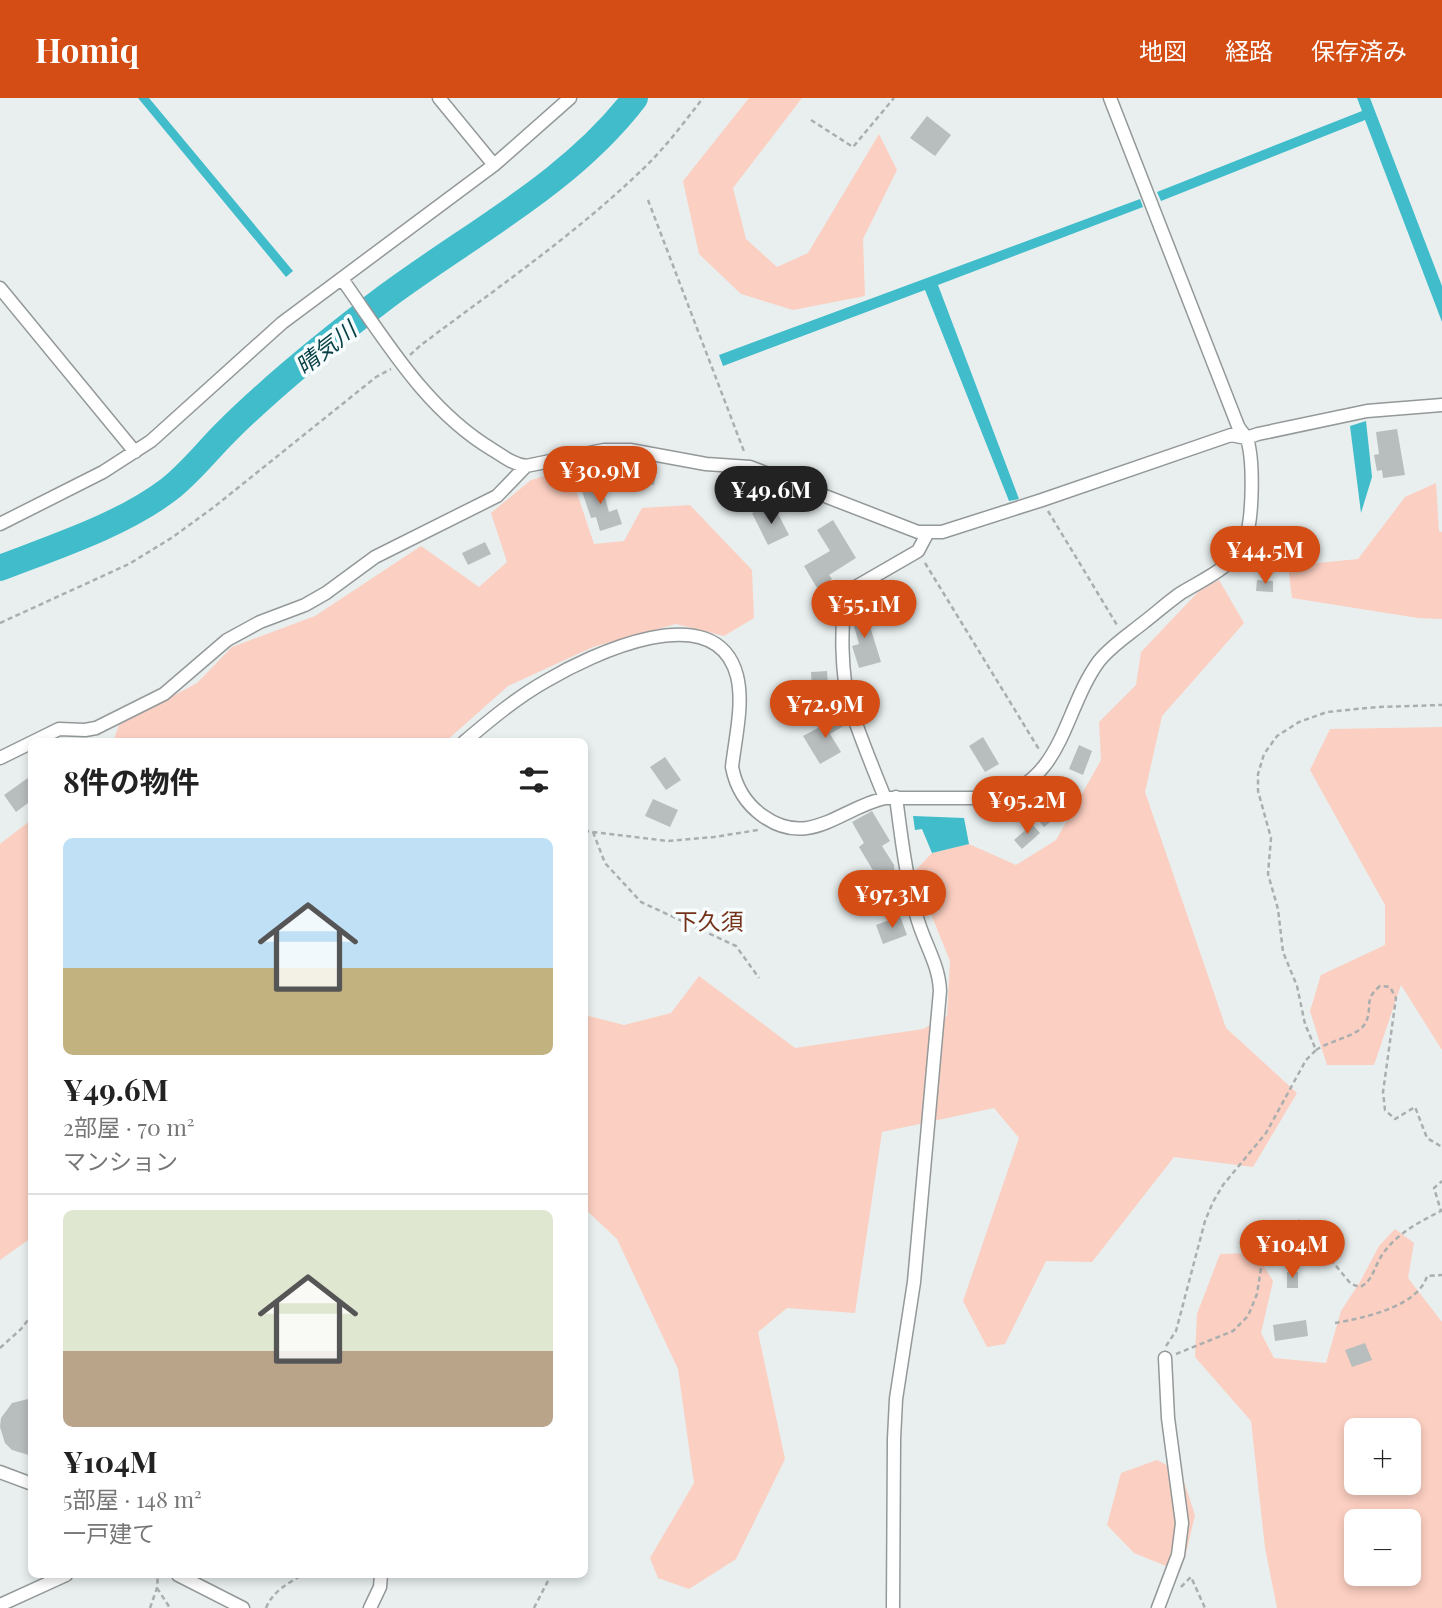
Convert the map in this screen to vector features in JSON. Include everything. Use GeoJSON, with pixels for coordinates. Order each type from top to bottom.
{"type":"FeatureCollection","features":[{"type":"Feature","properties":{"kind":"street"},"geometry":{"type":"LineString","coordinates":[[439,98],[494,164]]}},
{"type":"Feature","properties":{"kind":"street"},"geometry":{"type":"LineString","coordinates":[[0,524],[103,472],[135,452],[282,323],[494,164],[570,98]]}},
{"type":"Feature","properties":{"kind":"street"},"geometry":{"type":"LineString","coordinates":[[469,738],[503,708],[547,680],[599,655],[660,635],[691,634],[717,646],[733,666],[739,694],[732,767],[734,776],[742,796],[754,810],[775,824],[788,829],[806,829],[824,824],[871,801],[890,798],[993,798],[1007,795],[1029,782],[1048,763],[1062,739],[1084,688],[1100,660],[1124,637],[1179,594],[1219,571],[1234,558],[1245,539],[1250,518],[1247,438],[1238,426],[1110,98]]}},
{"type":"Feature","properties":{"kind":"street"},"geometry":{"type":"LineString","coordinates":[[342,279],[407,373],[447,418],[474,440],[515,464],[526,467],[604,450],[630,450],[706,464],[750,467],[928,534],[1042,500],[1231,435],[1247,438],[1367,411],[1442,405]]}},
{"type":"Feature","properties":{"kind":"street"},"geometry":{"type":"LineString","coordinates":[[0,288],[135,452]]}},
{"type":"Feature","properties":{"kind":"street"},"geometry":{"type":"LineString","coordinates":[[41,738],[59,729],[96,728],[164,694],[227,640],[260,622],[305,605],[375,557],[498,496],[526,467]]}},
{"type":"Feature","properties":{"kind":"street"},"geometry":{"type":"LineString","coordinates":[[893,1608],[896,1399],[914,1282],[940,976],[916,916],[890,798],[849,704],[844,662],[844,604],[846,592],[918,551],[928,534]]}},
{"type":"Feature","properties":{"kind":"street"},"geometry":{"type":"LineString","coordinates":[[0,758],[28,744]]}},
{"type":"Feature","properties":{"kind":"street"},"geometry":{"type":"LineString","coordinates":[[1159,1604],[1178,1555],[1182,1523],[1168,1418],[1165,1358]]}},
{"type":"Feature","properties":{"kind":"street"},"geometry":{"type":"LineString","coordinates":[[0,1472],[28,1482]]}},
{"type":"Feature","properties":{"kind":"street"},"geometry":{"type":"LineString","coordinates":[[0,1605],[59,1578]]}},
{"type":"Feature","properties":{"kind":"street"},"geometry":{"type":"LineString","coordinates":[[184,1578],[243,1608]]}},
{"type":"Feature","properties":{"kind":"street"},"geometry":{"type":"LineString","coordinates":[[370,1608],[380,1587],[381,1578]]}},
{"type":"Feature","properties":{"kind":"path"},"geometry":{"type":"LineString","coordinates":[[0,623],[128,564],[173,537],[214,507],[376,377],[402,363],[421,345],[545,253],[649,163],[703,98]]}},
{"type":"Feature","properties":{"kind":"path"},"geometry":{"type":"LineString","coordinates":[[811,120],[853,147],[894,98]]}},
{"type":"Feature","properties":{"kind":"path"},"geometry":{"type":"LineString","coordinates":[[649,200],[750,467]]}},
{"type":"Feature","properties":{"kind":"path"},"geometry":{"type":"LineString","coordinates":[[1042,500],[1124,637]]}},
{"type":"Feature","properties":{"kind":"path"},"geometry":{"type":"LineString","coordinates":[[918,551],[1048,763]]}},
{"type":"Feature","properties":{"kind":"path"},"geometry":{"type":"LineString","coordinates":[[1316,1050],[1305,1024],[1297,986],[1283,952],[1278,909],[1268,874],[1271,838],[1258,791],[1258,774],[1264,754],[1277,736],[1299,722],[1327,712],[1442,705]]}},
{"type":"Feature","properties":{"kind":"path"},"geometry":{"type":"LineString","coordinates":[[588,831],[668,841],[760,830],[775,824]]}},
{"type":"Feature","properties":{"kind":"path"},"geometry":{"type":"LineString","coordinates":[[593,832],[605,863],[641,902],[736,946],[759,978]]}},
{"type":"Feature","properties":{"kind":"path"},"geometry":{"type":"LineString","coordinates":[[1442,1147],[1427,1138],[1415,1107],[1395,1118],[1385,1110],[1383,1092],[1396,999],[1390,986],[1380,986],[1371,993],[1366,1023],[1355,1034],[1329,1041],[1306,1060],[1266,1133],[1223,1185],[1213,1202],[1205,1221],[1176,1331],[1165,1348],[1165,1358],[1233,1331],[1248,1316],[1257,1294],[1261,1268],[1282,1229],[1298,1220],[1351,1284],[1360,1287],[1368,1283],[1382,1255],[1397,1237],[1441,1211],[1434,1188],[1442,1181]]}},
{"type":"Feature","properties":{"kind":"path"},"geometry":{"type":"LineString","coordinates":[[1335,1323],[1366,1317],[1398,1305],[1424,1286],[1427,1276],[1442,1275]]}},
{"type":"Feature","properties":{"kind":"path"},"geometry":{"type":"LineString","coordinates":[[0,1348],[28,1320]]}},
{"type":"Feature","properties":{"kind":"path"},"geometry":{"type":"LineString","coordinates":[[1159,1604],[1176,1593],[1191,1577],[1205,1608]]}},
{"type":"Feature","properties":{"kind":"path"},"geometry":{"type":"LineString","coordinates":[[150,1608],[158,1578]]}},
{"type":"Feature","properties":{"kind":"path"},"geometry":{"type":"LineString","coordinates":[[266,1608],[270,1598],[278,1590],[297,1578]]}},
{"type":"Feature","properties":{"kind":"path"},"geometry":{"type":"LineString","coordinates":[[534,1608],[549,1578]]}},
{"type":"Feature","properties":{"kind":"path"},"geometry":{"type":"LineString","coordinates":[[157,1588],[170,1608]]}},
{"type":"Feature","properties":{"kind":"shaded area"},"geometry":{"type":"Polygon","coordinates":[[[749,98],[802,98],[733,188],[746,239],[777,267],[808,253],[879,134],[897,170],[863,239],[865,296],[793,310],[741,294],[699,254],[683,181],[749,98]]]}},
{"type":"Feature","properties":{"kind":"shaded area"},"geometry":{"type":"Polygon","coordinates":[[[569,469],[594,544],[624,541],[642,508],[690,505],[752,570],[754,618],[724,636],[676,624],[593,647],[508,686],[450,738],[114,738],[119,725],[197,683],[232,647],[315,616],[421,546],[479,587],[507,562],[491,513],[531,480],[569,469]]]}},
{"type":"Feature","properties":{"kind":"shaded area"},"geometry":{"type":"Polygon","coordinates":[[[1436,483],[1439,531],[1442,532],[1442,619],[1418,618],[1292,598],[1288,566],[1358,559],[1405,497],[1436,483]]]}},
{"type":"Feature","properties":{"kind":"shaded area"},"geometry":{"type":"Polygon","coordinates":[[[1219,580],[1244,623],[1162,716],[1145,792],[1226,1028],[1297,1093],[1253,1167],[1174,1157],[1092,1262],[1046,1261],[1005,1344],[987,1347],[963,1301],[1019,1138],[994,1108],[882,1132],[855,1313],[787,1308],[758,1332],[785,1459],[736,1559],[689,1589],[658,1578],[650,1558],[694,1483],[678,1369],[617,1239],[588,1212],[588,1016],[624,1025],[671,1013],[699,976],[795,1048],[923,1029],[947,1016],[950,961],[914,872],[932,853],[969,844],[1016,865],[1056,840],[1101,760],[1099,722],[1136,685],[1141,652],[1199,591],[1219,580]]]}},
{"type":"Feature","properties":{"kind":"shaded area"},"geometry":{"type":"Polygon","coordinates":[[[1442,727],[1442,1050],[1401,985],[1374,1065],[1327,1065],[1310,1011],[1321,975],[1385,945],[1385,905],[1310,770],[1330,729],[1442,727]]]}},
{"type":"Feature","properties":{"kind":"shaded area"},"geometry":{"type":"Polygon","coordinates":[[[28,822],[28,1240],[0,1260],[0,844],[28,822]]]}},
{"type":"Feature","properties":{"kind":"shaded area"},"geometry":{"type":"Polygon","coordinates":[[[1395,1229],[1414,1243],[1408,1278],[1442,1322],[1442,1608],[1277,1608],[1265,1548],[1251,1421],[1195,1357],[1197,1314],[1220,1254],[1256,1253],[1273,1281],[1261,1333],[1274,1358],[1326,1363],[1341,1311],[1379,1246],[1395,1229]]]}},
{"type":"Feature","properties":{"kind":"shaded area"},"geometry":{"type":"Polygon","coordinates":[[[1157,1460],[1181,1473],[1195,1515],[1185,1558],[1166,1566],[1134,1553],[1107,1525],[1121,1473],[1157,1460]]]}},
{"type":"Feature","properties":{"kind":"water"},"geometry":{"type":"Polygon","coordinates":[[[138,98],[149,98],[293,271],[286,277],[138,98]]]}},
{"type":"Feature","properties":{"kind":"water"},"geometry":{"type":"Polygon","coordinates":[[[1357,98],[1370,98],[1442,286],[1442,322],[1365,120],[1161,201],[1157,192],[1362,111],[1357,98]]]}},
{"type":"Feature","properties":{"kind":"water"},"geometry":{"type":"Polygon","coordinates":[[[1140,199],[1143,207],[938,285],[1019,499],[1009,501],[925,290],[723,366],[719,355],[1140,199]]]}},
{"type":"Feature","properties":{"kind":"water"},"geometry":{"type":"Polygon","coordinates":[[[1366,421],[1372,477],[1361,513],[1350,426],[1366,421]]]}},
{"type":"Feature","properties":{"kind":"water"},"geometry":{"type":"Polygon","coordinates":[[[913,816],[964,818],[969,844],[932,853],[922,829],[915,830],[913,816]]]}},
{"type":"Feature","properties":{"kind":"building"},"geometry":{"type":"Polygon","coordinates":[[[927,116],[951,135],[935,156],[910,138],[927,116]]]}},
{"type":"Feature","properties":{"kind":"building"},"geometry":{"type":"Polygon","coordinates":[[[1397,429],[1405,475],[1383,478],[1382,470],[1377,471],[1374,455],[1379,454],[1376,432],[1397,429]]]}},
{"type":"Feature","properties":{"kind":"building"},"geometry":{"type":"Polygon","coordinates":[[[634,465],[657,468],[654,485],[631,481],[634,465]]]}},
{"type":"Feature","properties":{"kind":"building"},"geometry":{"type":"Polygon","coordinates":[[[600,479],[609,512],[617,509],[622,524],[600,531],[596,517],[591,518],[580,485],[600,479]]]}},
{"type":"Feature","properties":{"kind":"building"},"geometry":{"type":"Polygon","coordinates":[[[763,508],[767,515],[776,510],[789,535],[768,545],[752,513],[763,508]]]}},
{"type":"Feature","properties":{"kind":"building"},"geometry":{"type":"Polygon","coordinates":[[[833,520],[856,558],[829,575],[832,579],[817,588],[804,566],[830,551],[817,530],[833,520]]]}},
{"type":"Feature","properties":{"kind":"building"},"geometry":{"type":"Polygon","coordinates":[[[485,542],[491,554],[468,565],[462,553],[485,542]]]}},
{"type":"Feature","properties":{"kind":"building"},"geometry":{"type":"Polygon","coordinates":[[[1257,580],[1273,581],[1273,592],[1256,591],[1257,580]]]}},
{"type":"Feature","properties":{"kind":"building"},"geometry":{"type":"Polygon","coordinates":[[[864,607],[881,662],[859,668],[852,646],[859,644],[852,619],[853,611],[864,607]]]}},
{"type":"Feature","properties":{"kind":"building"},"geometry":{"type":"Polygon","coordinates":[[[827,671],[829,703],[813,704],[811,672],[827,671]]]}},
{"type":"Feature","properties":{"kind":"building"},"geometry":{"type":"Polygon","coordinates":[[[842,715],[847,724],[830,734],[841,752],[820,764],[803,736],[842,715]]]}},
{"type":"Feature","properties":{"kind":"building"},"geometry":{"type":"Polygon","coordinates":[[[983,737],[999,764],[985,772],[969,746],[983,737]]]}},
{"type":"Feature","properties":{"kind":"building"},"geometry":{"type":"Polygon","coordinates":[[[1079,745],[1092,751],[1083,775],[1069,769],[1079,745]]]}},
{"type":"Feature","properties":{"kind":"building"},"geometry":{"type":"Polygon","coordinates":[[[665,757],[681,780],[666,790],[650,767],[665,757]]]}},
{"type":"Feature","properties":{"kind":"building"},"geometry":{"type":"Polygon","coordinates":[[[28,778],[28,803],[16,812],[4,795],[28,778]]]}},
{"type":"Feature","properties":{"kind":"building"},"geometry":{"type":"Polygon","coordinates":[[[1040,791],[1060,814],[1044,827],[1025,805],[1040,791]]]}},
{"type":"Feature","properties":{"kind":"building"},"geometry":{"type":"Polygon","coordinates":[[[653,799],[678,810],[670,827],[645,816],[653,799]]]}},
{"type":"Feature","properties":{"kind":"building"},"geometry":{"type":"Polygon","coordinates":[[[872,811],[890,841],[882,846],[894,865],[896,886],[876,888],[874,872],[859,847],[864,843],[852,822],[872,811]]]}},
{"type":"Feature","properties":{"kind":"building"},"geometry":{"type":"Polygon","coordinates":[[[1032,824],[1040,833],[1022,849],[1014,840],[1032,824]]]}},
{"type":"Feature","properties":{"kind":"building"},"geometry":{"type":"Polygon","coordinates":[[[900,916],[907,935],[883,944],[876,925],[900,916]]]}},
{"type":"Feature","properties":{"kind":"building"},"geometry":{"type":"Polygon","coordinates":[[[1287,1272],[1298,1272],[1298,1288],[1287,1288],[1287,1272]]]}},
{"type":"Feature","properties":{"kind":"building"},"geometry":{"type":"Polygon","coordinates":[[[1306,1320],[1308,1336],[1275,1341],[1273,1325],[1306,1320]]]}},
{"type":"Feature","properties":{"kind":"building"},"geometry":{"type":"Polygon","coordinates":[[[1365,1343],[1372,1360],[1352,1367],[1345,1350],[1365,1343]]]}},
{"type":"Feature","properties":{"kind":"building"},"geometry":{"type":"Polygon","coordinates":[[[28,1399],[28,1455],[12,1450],[5,1443],[0,1427],[1,1418],[12,1403],[28,1399]]]}},
{"type":"Feature","properties":{"kind":"waterway","name":"晴気川"},"geometry":{"type":"LineString","coordinates":[[0,568],[109,525],[168,490],[244,415],[303,362],[387,296],[550,181],[581,156],[635,98]]}},
{"type":"Feature","properties":{"kind":"district","name":"下久須"},"geometry":{"type":"Point","coordinates":[709,920]}}]}
